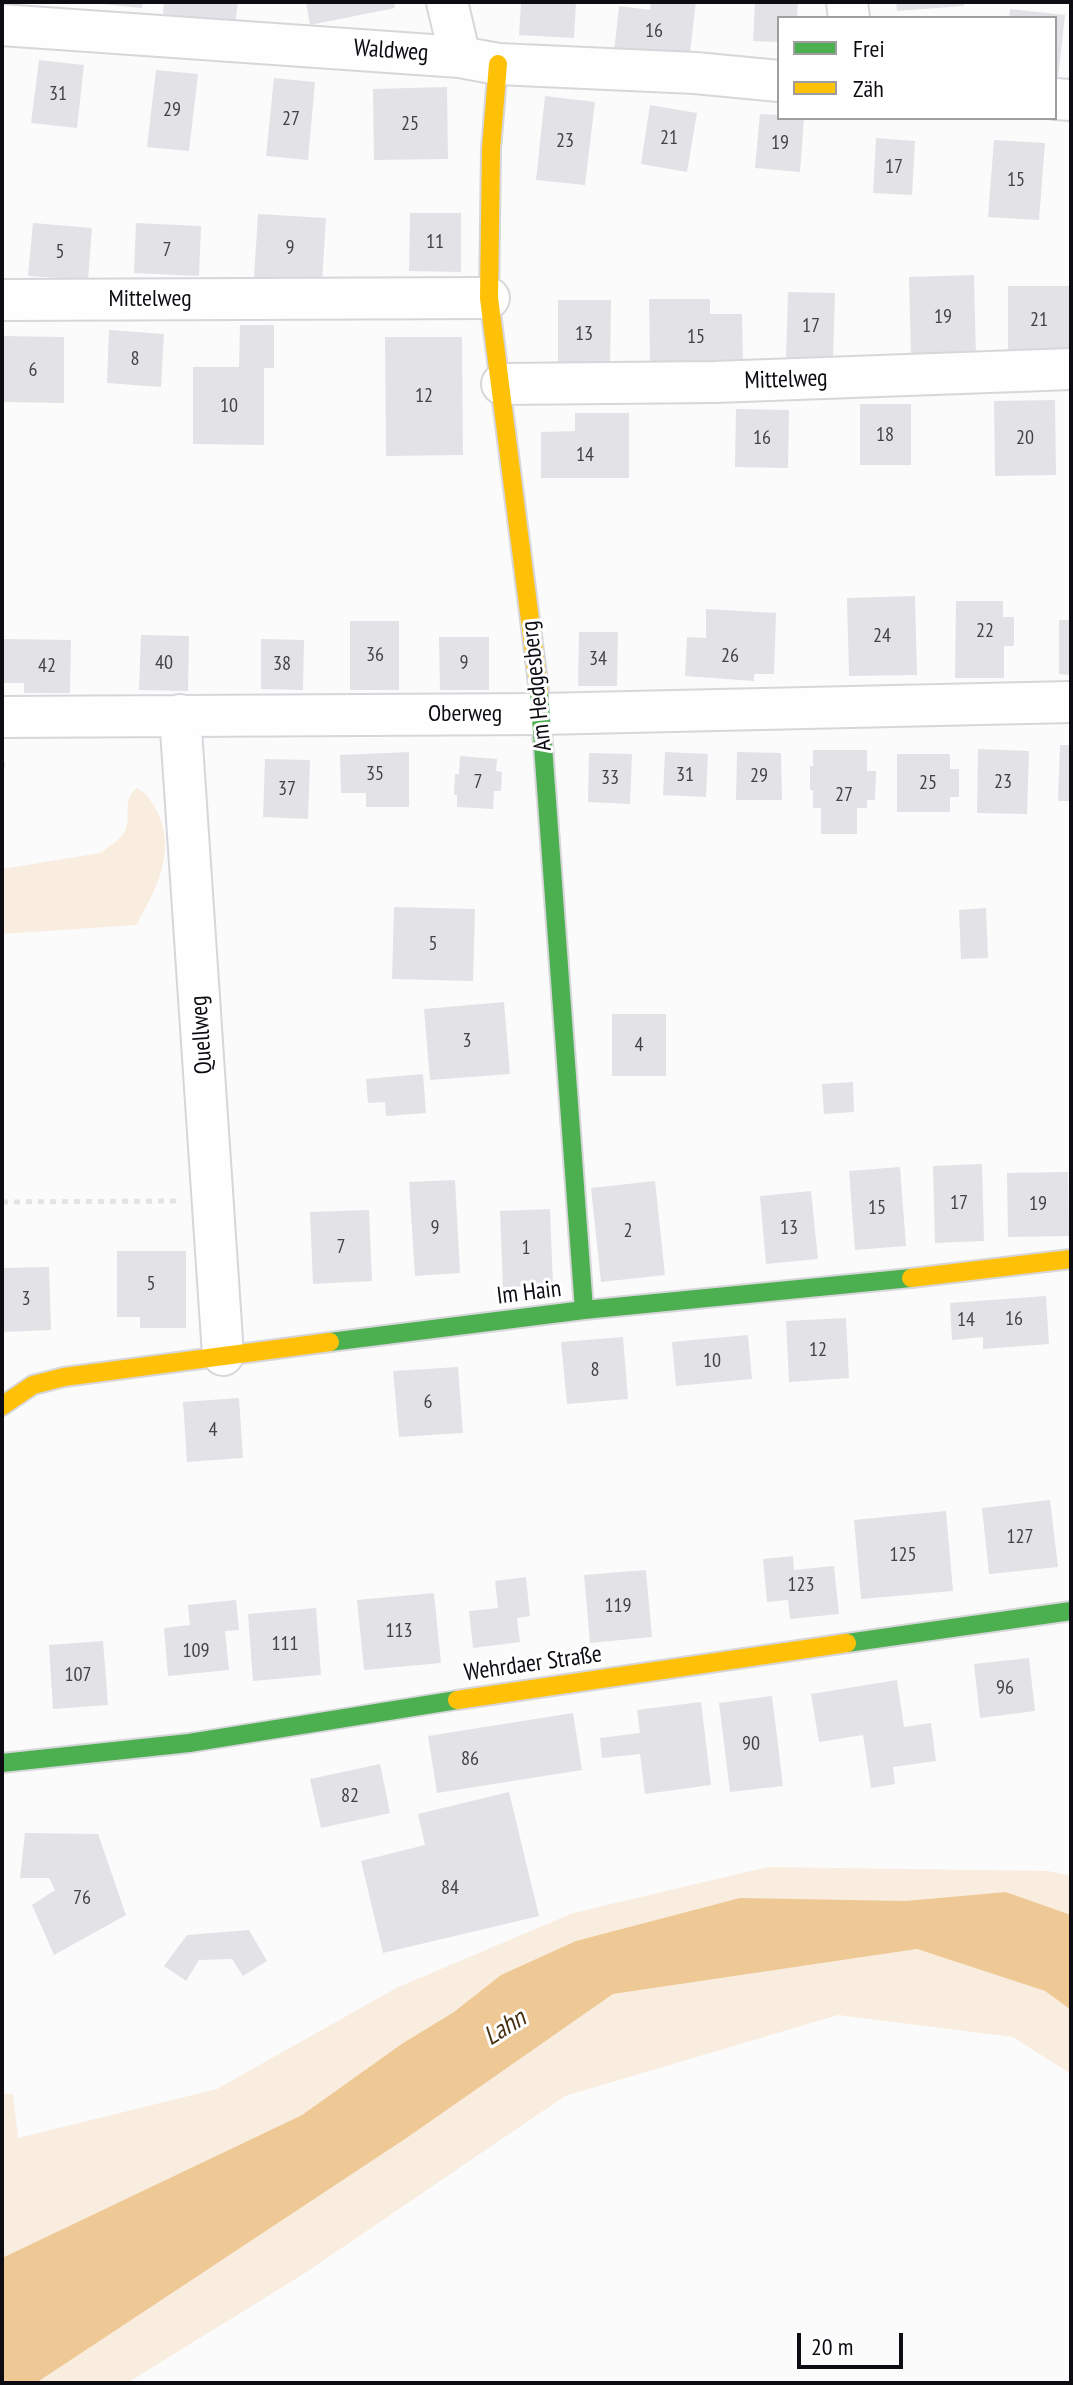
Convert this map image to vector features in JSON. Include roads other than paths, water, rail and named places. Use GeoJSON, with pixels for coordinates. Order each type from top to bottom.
{"type":"FeatureCollection","features":[{"type":"Feature","properties":{"kind":"street","name":"Am Hedgesberg"},"geometry":{"type":"LineString","coordinates":[[447,2],[479,60],[491,149],[489,298],[542,714],[584,1310]]}},
{"type":"Feature","properties":{"kind":"street","name":"Waldweg"},"geometry":{"type":"LineString","coordinates":[[2,25],[777,81]]}},
{"type":"Feature","properties":{"kind":"street","name":"Mittelweg"},"geometry":{"type":"LineString","coordinates":[[2,300],[489,298]]}},
{"type":"Feature","properties":{"kind":"street","name":"Mittelweg"},"geometry":{"type":"LineString","coordinates":[[502,384],[715,382],[1071,369]]}},
{"type":"Feature","properties":{"kind":"street","name":"Oberweg"},"geometry":{"type":"LineString","coordinates":[[2,717],[542,714],[1071,702]]}},
{"type":"Feature","properties":{"kind":"street","name":"Quellweg"},"geometry":{"type":"LineString","coordinates":[[180,715],[223,1355]]}},
{"type":"Feature","properties":{"kind":"street","name":"Im Hain"},"geometry":{"type":"LineString","coordinates":[[2,1406],[33,1385],[64,1377],[223,1355],[584,1310],[965,1273],[1071,1259]]}},
{"type":"Feature","properties":{"kind":"street","name":"Wehrdaer Straße"},"geometry":{"type":"LineString","coordinates":[[2,1763],[189,1743],[518,1690],[1071,1611]]}},
{"type":"Feature","properties":{"kind":"water","name":"Lahn"},"geometry":{"type":"Polygon","coordinates":[[[1006,1892],[1071,1915],[1071,2010],[1045,1991],[917,1949],[613,1994],[408,2137],[36,2383],[2,2383],[2,2258],[302,2115],[403,2043],[454,2012],[501,1975],[576,1941],[740,1898],[904,1901],[1006,1892]]]}}]}
